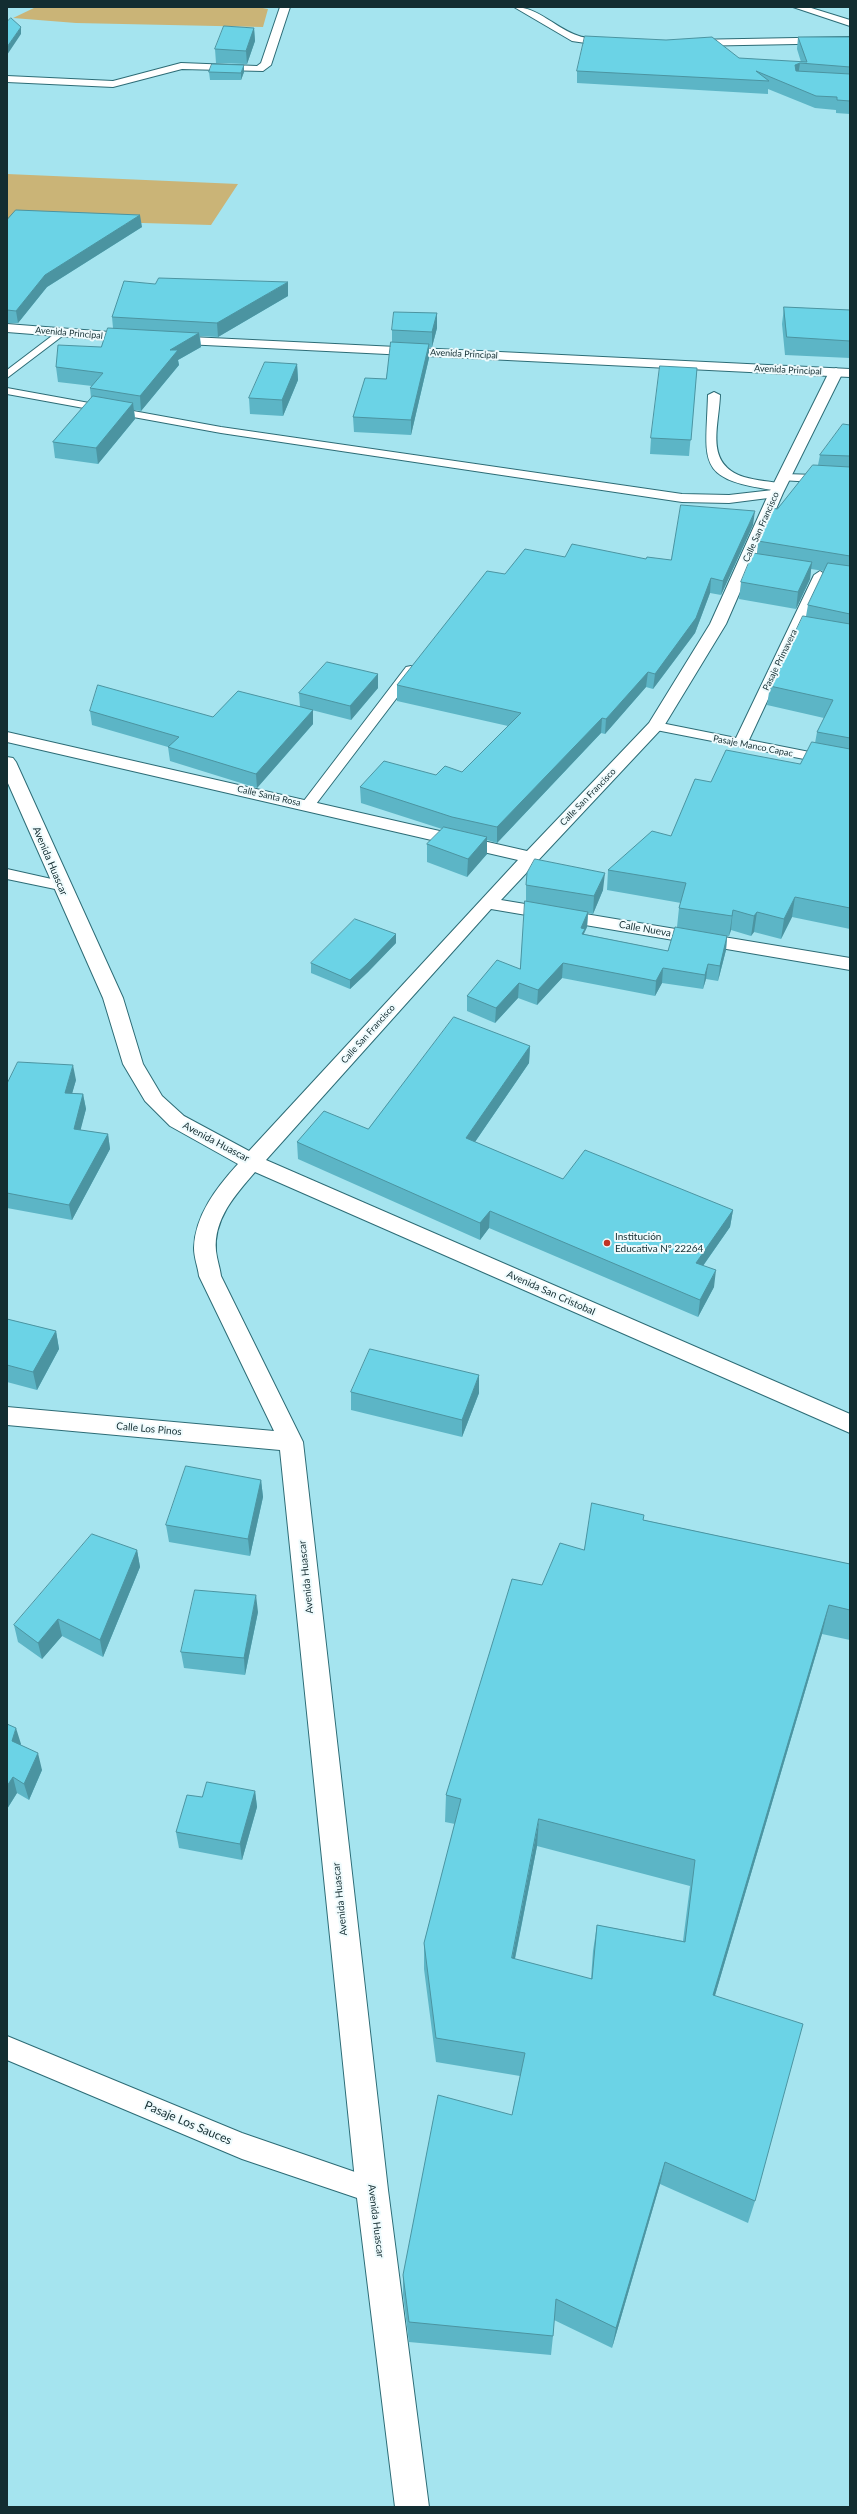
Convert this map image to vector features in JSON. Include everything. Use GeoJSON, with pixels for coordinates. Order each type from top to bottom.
{"type":"FeatureCollection","features":[{"type":"Feature","properties":{"kind":"main road"},"geometry":{"type":"LineString","coordinates":[[7,79],[113,84],[132,81],[181,66],[259,69],[266,65],[285,7]]}},
{"type":"Feature","properties":{"kind":"main road"},"geometry":{"type":"LineString","coordinates":[[519,7],[576,39],[592,42],[627,44]]}},
{"type":"Feature","properties":{"kind":"main road"},"geometry":{"type":"LineString","coordinates":[[798,7],[850,23]]}},
{"type":"Feature","properties":{"kind":"main road"},"geometry":{"type":"LineString","coordinates":[[682,43],[850,40]]}},
{"type":"Feature","properties":{"kind":"main road","name":"Avenida Principal"},"geometry":{"type":"LineString","coordinates":[[7,328],[153,339],[843,372]]}},
{"type":"Feature","properties":{"kind":"main road","name":"Calle San Francisco"},"geometry":{"type":"LineString","coordinates":[[252,1162],[487,903],[656,726],[718,624],[752,564],[780,486],[843,372]]}},
{"type":"Feature","properties":{"kind":"main road","name":"Calle Santa Rosa"},"geometry":{"type":"LineString","coordinates":[[7,737],[531,857]]}},
{"type":"Feature","properties":{"kind":"main road","name":"Avenida Huascar"},"geometry":{"type":"LineString","coordinates":[[7,762],[60,885],[113,998],[133,1064],[155,1101],[177,1121],[252,1162],[226,1192],[209,1218],[205,1247],[210,1276],[291,1442],[372,2190],[412,2507]]}},
{"type":"Feature","properties":{"kind":"main road","name":"Calle Nueva"},"geometry":{"type":"LineString","coordinates":[[487,903],[850,964]]}},
{"type":"Feature","properties":{"kind":"main road","name":"Avenida San Cristobal"},"geometry":{"type":"LineString","coordinates":[[252,1162],[850,1424]]}},
{"type":"Feature","properties":{"kind":"main road","name":"Calle Los Pinos"},"geometry":{"type":"LineString","coordinates":[[7,1416],[291,1442]]}},
{"type":"Feature","properties":{"kind":"lane"},"geometry":{"type":"LineString","coordinates":[[7,375],[61,332]]}},
{"type":"Feature","properties":{"kind":"lane"},"geometry":{"type":"LineString","coordinates":[[7,391],[221,430],[682,498],[728,499],[780,486],[850,480]]}},
{"type":"Feature","properties":{"kind":"lane"},"geometry":{"type":"LineString","coordinates":[[714,395],[712,454],[716,465],[725,472],[741,479],[780,486]]}},
{"type":"Feature","properties":{"kind":"lane"},"geometry":{"type":"LineString","coordinates":[[805,573],[835,578]]}},
{"type":"Feature","properties":{"kind":"lane","name":"Pasaje Primavera"},"geometry":{"type":"LineString","coordinates":[[740,744],[820,575]]}},
{"type":"Feature","properties":{"kind":"lane"},"geometry":{"type":"LineString","coordinates":[[796,628],[811,631]]}},
{"type":"Feature","properties":{"kind":"lane"},"geometry":{"type":"LineString","coordinates":[[308,805],[418,662]]}},
{"type":"Feature","properties":{"kind":"lane","name":"Pasaje Manco Capac"},"geometry":{"type":"LineString","coordinates":[[656,726],[740,744],[850,764]]}},
{"type":"Feature","properties":{"kind":"lane"},"geometry":{"type":"LineString","coordinates":[[7,874],[60,885]]}},
{"type":"Feature","properties":{"kind":"lane","name":"Pasaje Los Sauces"},"geometry":{"type":"LineString","coordinates":[[7,2048],[242,2146],[372,2190]]}},
{"type":"Feature","properties":{"kind":"shaded area"},"geometry":{"type":"Polygon","coordinates":[[[36,7],[257,7],[268,9],[263,27],[76,23],[13,18],[36,7]]]}},
{"type":"Feature","properties":{"kind":"shaded area"},"geometry":{"type":"Polygon","coordinates":[[[7,174],[238,184],[211,225],[7,219],[7,174]]]}},
{"type":"Feature","properties":{"kind":"building"},"geometry":{"type":"Polygon","coordinates":[[[11,18],[21,27],[7,47],[7,22],[11,18]]]}},
{"type":"Feature","properties":{"kind":"building"},"geometry":{"type":"Polygon","coordinates":[[[224,26],[254,28],[246,51],[215,49],[224,26]]]}},
{"type":"Feature","properties":{"kind":"building"},"geometry":{"type":"Polygon","coordinates":[[[585,36],[666,40],[712,37],[739,58],[807,62],[798,37],[850,37],[850,67],[800,63],[795,65],[796,71],[850,74],[850,101],[837,100],[837,97],[816,96],[756,71],[769,81],[577,71],[585,36]]]}},
{"type":"Feature","properties":{"kind":"building"},"geometry":{"type":"Polygon","coordinates":[[[212,64],[244,65],[241,73],[209,72],[212,64]]]}},
{"type":"Feature","properties":{"kind":"building"},"geometry":{"type":"Polygon","coordinates":[[[16,210],[140,215],[45,275],[16,311],[7,310],[7,220],[16,210]]]}},
{"type":"Feature","properties":{"kind":"building"},"geometry":{"type":"Polygon","coordinates":[[[159,278],[288,282],[217,323],[112,317],[124,281],[155,284],[159,278]]]}},
{"type":"Feature","properties":{"kind":"building"},"geometry":{"type":"Polygon","coordinates":[[[784,307],[850,310],[850,341],[787,337],[784,307]]]}},
{"type":"Feature","properties":{"kind":"building"},"geometry":{"type":"Polygon","coordinates":[[[394,312],[437,313],[432,332],[392,330],[394,312]]]}},
{"type":"Feature","properties":{"kind":"building"},"geometry":{"type":"Polygon","coordinates":[[[108,328],[199,333],[170,350],[178,350],[140,396],[90,388],[103,373],[56,367],[58,345],[101,347],[108,328]]]}},
{"type":"Feature","properties":{"kind":"building"},"geometry":{"type":"Polygon","coordinates":[[[391,342],[429,344],[411,420],[353,417],[365,378],[386,379],[391,342]]]}},
{"type":"Feature","properties":{"kind":"building"},"geometry":{"type":"Polygon","coordinates":[[[265,362],[297,364],[282,400],[249,398],[265,362]]]}},
{"type":"Feature","properties":{"kind":"building"},"geometry":{"type":"Polygon","coordinates":[[[660,366],[697,368],[691,440],[651,438],[660,366]]]}},
{"type":"Feature","properties":{"kind":"building"},"geometry":{"type":"Polygon","coordinates":[[[93,396],[133,403],[96,448],[53,442],[93,396]]]}},
{"type":"Feature","properties":{"kind":"building"},"geometry":{"type":"Polygon","coordinates":[[[843,424],[850,425],[850,456],[820,455],[843,424]]]}},
{"type":"Feature","properties":{"kind":"building"},"geometry":{"type":"Polygon","coordinates":[[[813,465],[850,467],[850,556],[758,541],[772,508],[777,509],[813,465]]]}},
{"type":"Feature","properties":{"kind":"building"},"geometry":{"type":"Polygon","coordinates":[[[681,505],[755,511],[723,581],[711,578],[696,618],[655,674],[648,672],[606,719],[602,718],[497,827],[452,817],[360,787],[384,761],[436,775],[445,766],[462,772],[521,713],[397,685],[487,571],[505,574],[525,549],[565,557],[572,544],[646,559],[647,557],[671,560],[681,505]]]}},
{"type":"Feature","properties":{"kind":"building"},"geometry":{"type":"Polygon","coordinates":[[[753,553],[812,562],[798,592],[741,582],[753,553]]]}},
{"type":"Feature","properties":{"kind":"building"},"geometry":{"type":"Polygon","coordinates":[[[828,563],[850,566],[850,614],[808,605],[828,563]]]}},
{"type":"Feature","properties":{"kind":"building"},"geometry":{"type":"Polygon","coordinates":[[[803,616],[850,624],[850,738],[817,732],[833,700],[770,686],[803,616]]]}},
{"type":"Feature","properties":{"kind":"building"},"geometry":{"type":"Polygon","coordinates":[[[327,662],[378,674],[350,706],[299,693],[327,662]]]}},
{"type":"Feature","properties":{"kind":"building"},"geometry":{"type":"Polygon","coordinates":[[[98,685],[213,717],[238,691],[313,710],[256,774],[168,747],[179,737],[90,711],[98,685]]]}},
{"type":"Feature","properties":{"kind":"building"},"geometry":{"type":"Polygon","coordinates":[[[812,742],[850,749],[850,908],[795,897],[784,919],[757,912],[754,916],[733,910],[732,916],[679,908],[686,883],[608,870],[652,831],[671,836],[695,779],[711,782],[726,750],[800,764],[812,742]]]}},
{"type":"Feature","properties":{"kind":"building"},"geometry":{"type":"Polygon","coordinates":[[[444,827],[487,837],[468,859],[427,844],[444,827]]]}},
{"type":"Feature","properties":{"kind":"building"},"geometry":{"type":"Polygon","coordinates":[[[535,859],[605,873],[594,896],[526,885],[527,873],[535,859]]]}},
{"type":"Feature","properties":{"kind":"building"},"geometry":{"type":"Polygon","coordinates":[[[525,901],[588,912],[581,928],[585,929],[582,934],[668,951],[675,927],[727,936],[720,966],[708,964],[705,975],[663,968],[656,981],[563,963],[538,990],[519,983],[496,1008],[467,996],[497,960],[520,969],[525,901]]]}},
{"type":"Feature","properties":{"kind":"building"},"geometry":{"type":"Polygon","coordinates":[[[355,919],[396,934],[350,980],[311,963],[355,919]]]}},
{"type":"Feature","properties":{"kind":"building","name":"Institución Educativa Nº 22264"},"geometry":{"type":"Polygon","coordinates":[[[454,1017],[530,1046],[466,1138],[563,1179],[585,1150],[733,1210],[696,1263],[716,1270],[700,1300],[490,1211],[480,1223],[297,1142],[324,1111],[368,1129],[454,1017]]]}},
{"type":"Feature","properties":{"kind":"building"},"geometry":{"type":"Polygon","coordinates":[[[18,1062],[73,1065],[65,1093],[83,1094],[74,1129],[108,1134],[69,1205],[7,1193],[7,1084],[18,1062]]]}},
{"type":"Feature","properties":{"kind":"building"},"geometry":{"type":"Polygon","coordinates":[[[7,1319],[56,1331],[33,1372],[7,1365],[7,1319]]]}},
{"type":"Feature","properties":{"kind":"building"},"geometry":{"type":"Polygon","coordinates":[[[370,1349],[479,1375],[462,1420],[351,1392],[370,1349]]]}},
{"type":"Feature","properties":{"kind":"building"},"geometry":{"type":"Polygon","coordinates":[[[186,1466],[261,1480],[248,1539],[166,1525],[186,1466]]]}},
{"type":"Feature","properties":{"kind":"building"},"geometry":{"type":"Polygon","coordinates":[[[592,1503],[644,1515],[643,1520],[850,1564],[850,1610],[829,1605],[713,1995],[803,2024],[755,2201],[665,2162],[616,2328],[556,2299],[553,2336],[409,2322],[403,2275],[438,2095],[512,2115],[525,2053],[436,2038],[424,1943],[461,1799],[446,1795],[512,1579],[542,1585],[560,1543],[584,1550],[592,1503]],[[539,1819],[512,1958],[592,1979],[597,1925],[685,1942],[695,1860],[539,1819]]]}},
{"type":"Feature","properties":{"kind":"building"},"geometry":{"type":"Polygon","coordinates":[[[92,1534],[137,1550],[100,1640],[58,1619],[38,1643],[14,1625],[92,1534]]]}},
{"type":"Feature","properties":{"kind":"building"},"geometry":{"type":"Polygon","coordinates":[[[195,1590],[256,1595],[244,1658],[181,1652],[195,1590]]]}},
{"type":"Feature","properties":{"kind":"building"},"geometry":{"type":"Polygon","coordinates":[[[7,1724],[16,1728],[12,1741],[38,1753],[24,1784],[13,1777],[7,1786],[7,1724]]]}},
{"type":"Feature","properties":{"kind":"building"},"geometry":{"type":"Polygon","coordinates":[[[207,1782],[255,1791],[240,1844],[176,1832],[187,1795],[202,1797],[207,1782]]]}},
{"type":"Feature","properties":{"kind":"place","name":"Institución Educativa Nº 22264"},"geometry":{"type":"Point","coordinates":[607,1243]}}]}
